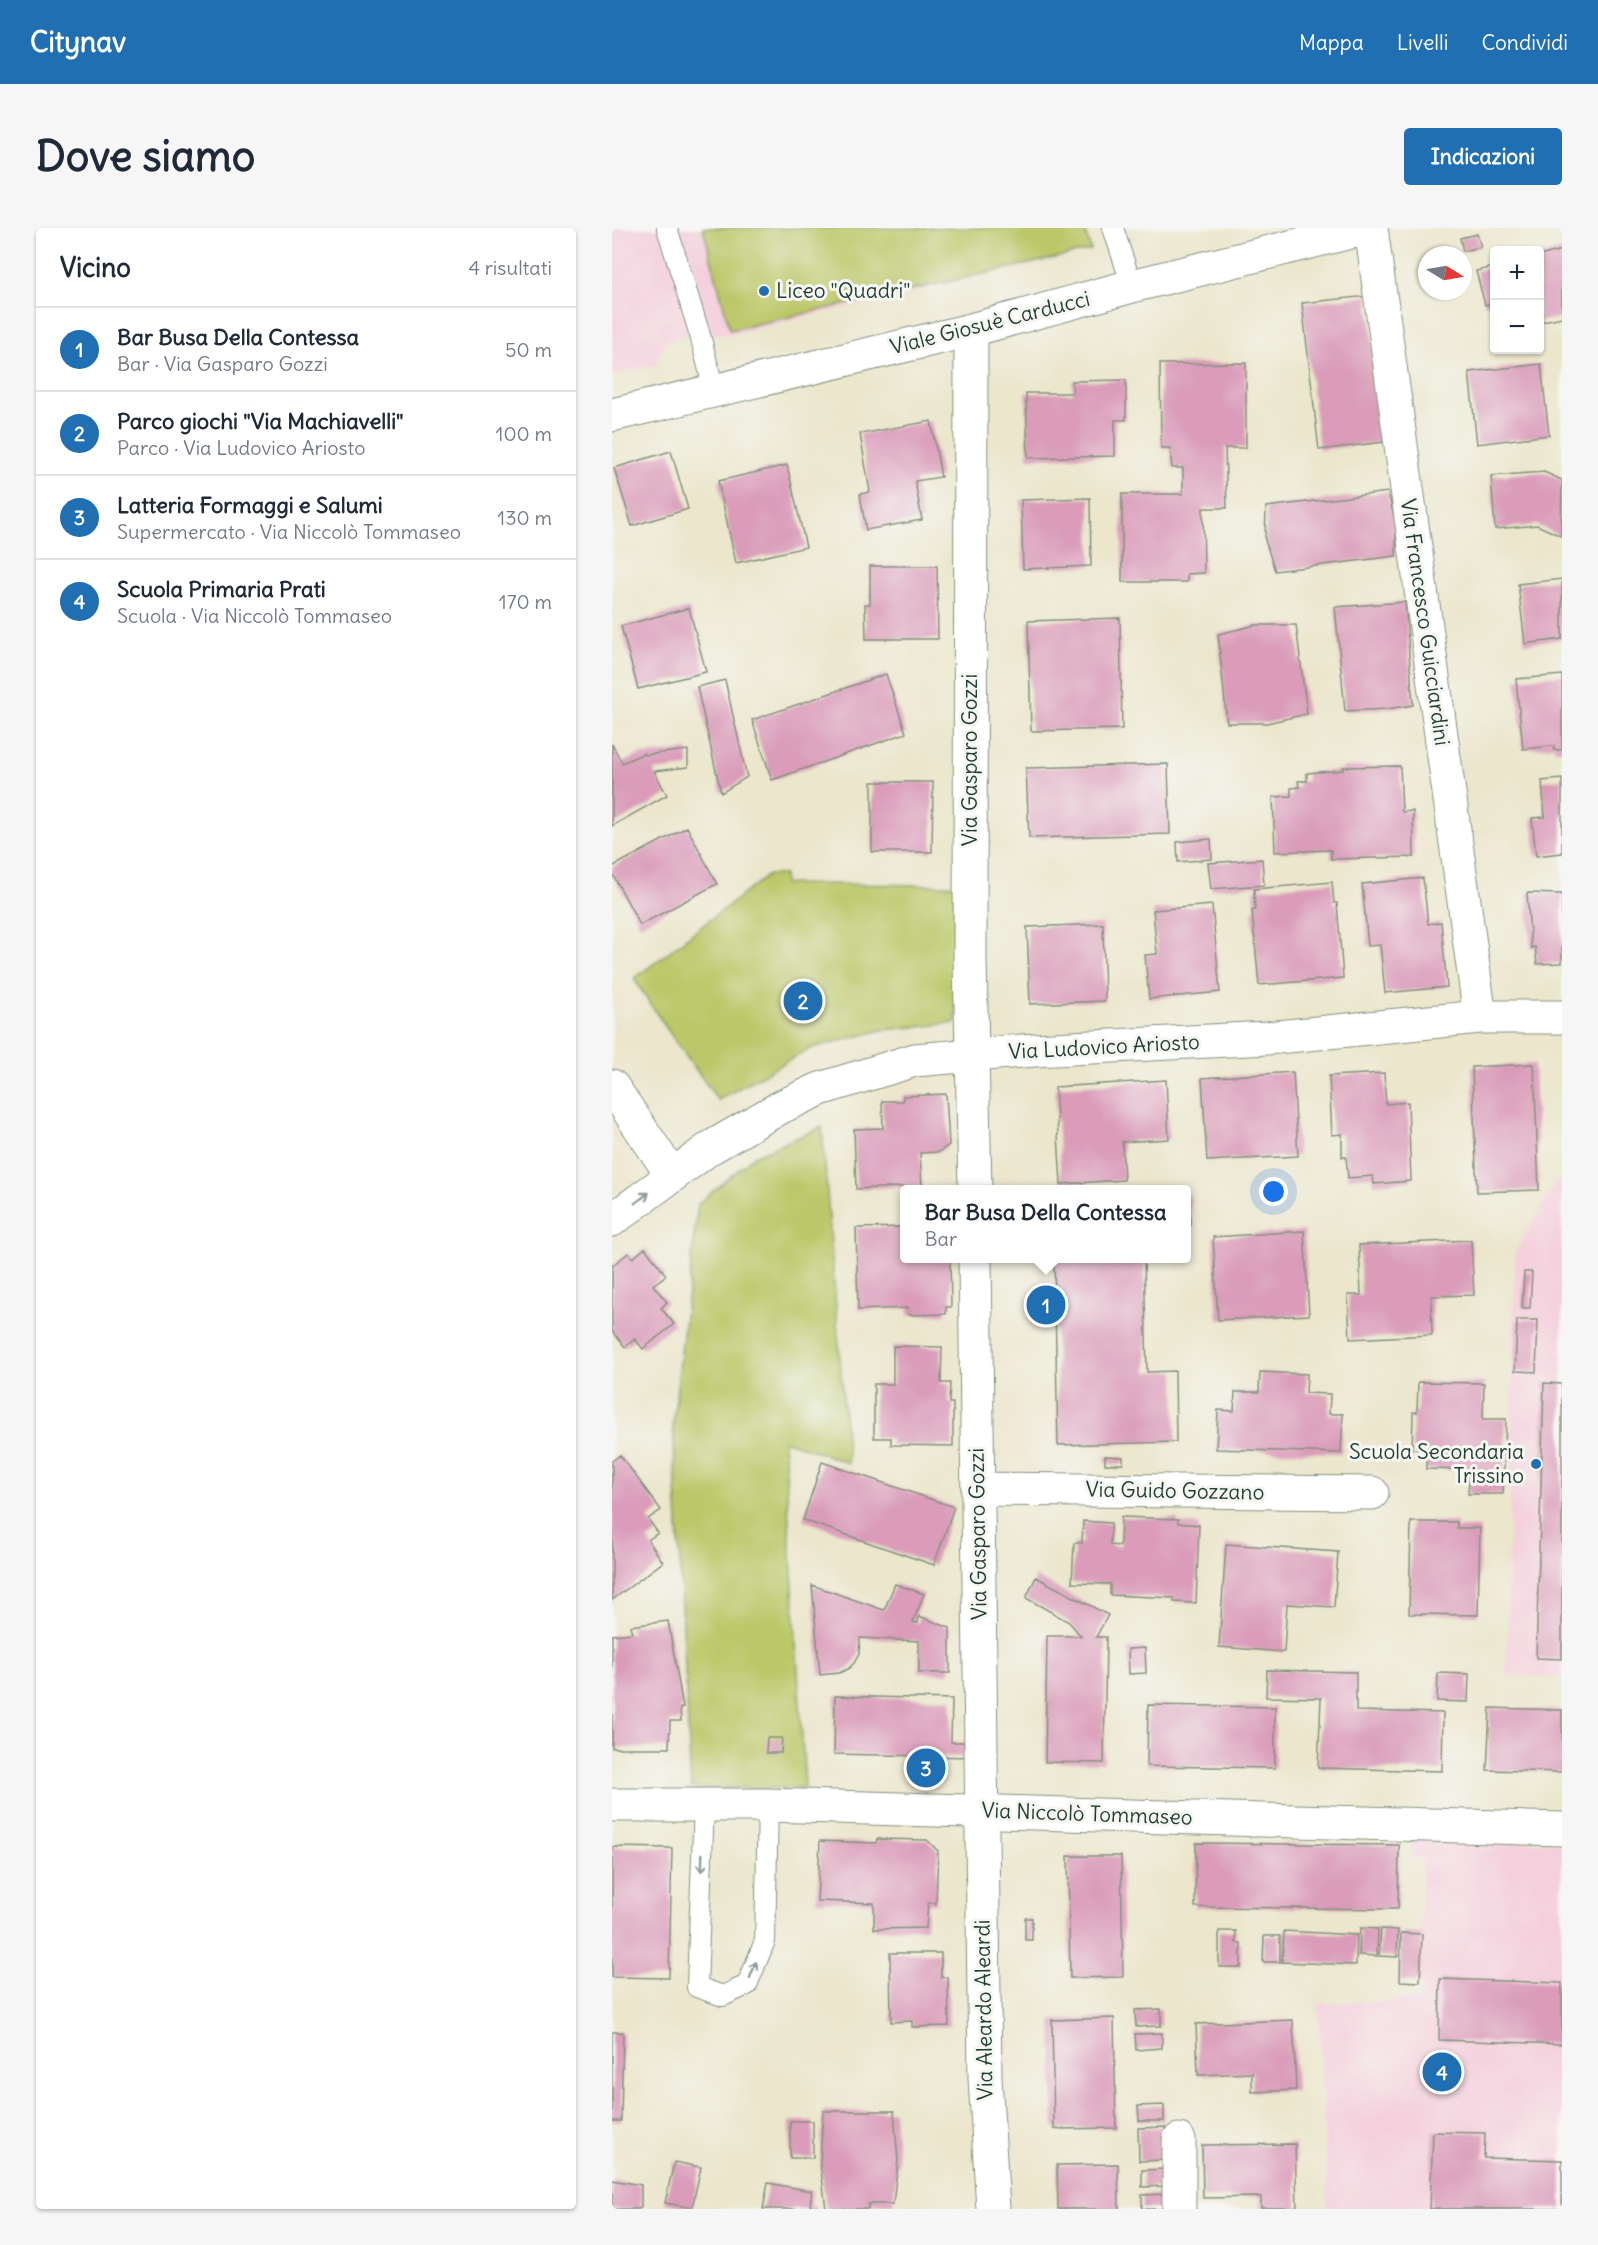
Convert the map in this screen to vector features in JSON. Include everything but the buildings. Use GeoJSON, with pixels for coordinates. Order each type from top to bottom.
{"type":"FeatureCollection","features":[{"type":"Feature","properties":{"kind":"street","name":"Viale Giosuè Carducci"},"geometry":{"type":"LineString","coordinates":[[612,415],[971,330],[1132,286],[1369,228]]}},
{"type":"Feature","properties":{"kind":"street","name":"Via Francesco Guicciardini"},"geometry":{"type":"LineString","coordinates":[[1369,228],[1480,1017]]}},
{"type":"Feature","properties":{"kind":"street","name":"Via Gasparo Gozzi"},"geometry":{"type":"LineString","coordinates":[[971,330],[970,959],[975,1185]]}},
{"type":"Feature","properties":{"kind":"street","name":"Via Ludovico Ariosto"},"geometry":{"type":"LineString","coordinates":[[612,1220],[710,1148],[737,1132],[820,1089],[915,1060],[1267,1038],[1480,1017],[1562,1017]]}},
{"type":"Feature","properties":{"kind":"street"},"geometry":{"type":"LineString","coordinates":[[612,1086],[672,1175]]}},
{"type":"Feature","properties":{"kind":"street","name":"Via Gasparo Gozzi"},"geometry":{"type":"LineString","coordinates":[[975,1263],[981,1810]]}},
{"type":"Feature","properties":{"kind":"street","name":"Via Guido Gozzano"},"geometry":{"type":"LineString","coordinates":[[978,1489],[1372,1493]]}},
{"type":"Feature","properties":{"kind":"street","name":"Via Niccolò Tommaseo"},"geometry":{"type":"LineString","coordinates":[[612,1805],[768,1805],[981,1810],[1562,1829]]}},
{"type":"Feature","properties":{"kind":"street","name":"Via Aleardo Aleardi"},"geometry":{"type":"LineString","coordinates":[[981,1810],[985,2078],[993,2209]]}},
{"type":"Feature","properties":{"kind":"street"},"geometry":{"type":"LineString","coordinates":[[1179,2140],[1179,2209]]}},
{"type":"Feature","properties":{"kind":"lane"},"geometry":{"type":"LineString","coordinates":[[667,228],[700,335],[714,390]]}},
{"type":"Feature","properties":{"kind":"lane"},"geometry":{"type":"LineString","coordinates":[[1113,228],[1132,286]]}},
{"type":"Feature","properties":{"kind":"lane"},"geometry":{"type":"LineString","coordinates":[[704,1805],[697,1987],[723,1996],[747,1985],[765,1941],[768,1805]]}},
{"type":"Feature","properties":{"kind":"shaded area","name":"Liceo \"Quadri\""},"geometry":{"type":"Polygon","coordinates":[[[612,228],[1084,228],[1091,250],[733,334],[700,335],[666,340],[655,365],[612,375],[612,228]]]}},
{"type":"Feature","properties":{"kind":"shaded area","name":"Scuola Secondaria Trissino"},"geometry":{"type":"Polygon","coordinates":[[[1557,1180],[1562,1180],[1562,1677],[1506,1675],[1515,1253],[1557,1180]]]}},
{"type":"Feature","properties":{"kind":"shaded area"},"geometry":{"type":"Polygon","coordinates":[[[1411,1837],[1562,1843],[1562,2209],[1328,2209],[1318,2004],[1419,2000],[1422,1858],[1411,1858],[1411,1837]]]}},
{"type":"Feature","properties":{"kind":"green space","name":"Liceo \"Quadri\""},"geometry":{"type":"Polygon","coordinates":[[[703,228],[1084,228],[1091,250],[730,330],[703,228]]]}},
{"type":"Feature","properties":{"kind":"green space"},"geometry":{"type":"Polygon","coordinates":[[[768,875],[784,875],[784,884],[955,885],[956,1023],[882,1030],[809,1049],[718,1100],[634,979],[768,875]]]}},
{"type":"Feature","properties":{"kind":"green space"},"geometry":{"type":"Polygon","coordinates":[[[822,1127],[848,1463],[784,1440],[805,1788],[691,1788],[673,1423],[698,1204],[754,1156],[822,1127]]]}},
{"type":"Feature","properties":{"kind":"place","name":"Liceo \"Quadri\""},"geometry":{"type":"Point","coordinates":[764,291]}},
{"type":"Feature","properties":{"kind":"place","name":"Parco giochi \"Via Machiavelli\""},"geometry":{"type":"Point","coordinates":[803,1001]}},
{"type":"Feature","properties":{"kind":"place","name":"Bar Busa Della Contessa"},"geometry":{"type":"Point","coordinates":[1046,1305]}},
{"type":"Feature","properties":{"kind":"place","name":"Scuola Secondaria Trissino"},"geometry":{"type":"Point","coordinates":[1536,1464]}},
{"type":"Feature","properties":{"kind":"place","name":"Latteria Formaggi e Salumi"},"geometry":{"type":"Point","coordinates":[926,1768]}},
{"type":"Feature","properties":{"kind":"place","name":"Scuola Primaria Prati"},"geometry":{"type":"Point","coordinates":[1442,2072]}}]}
